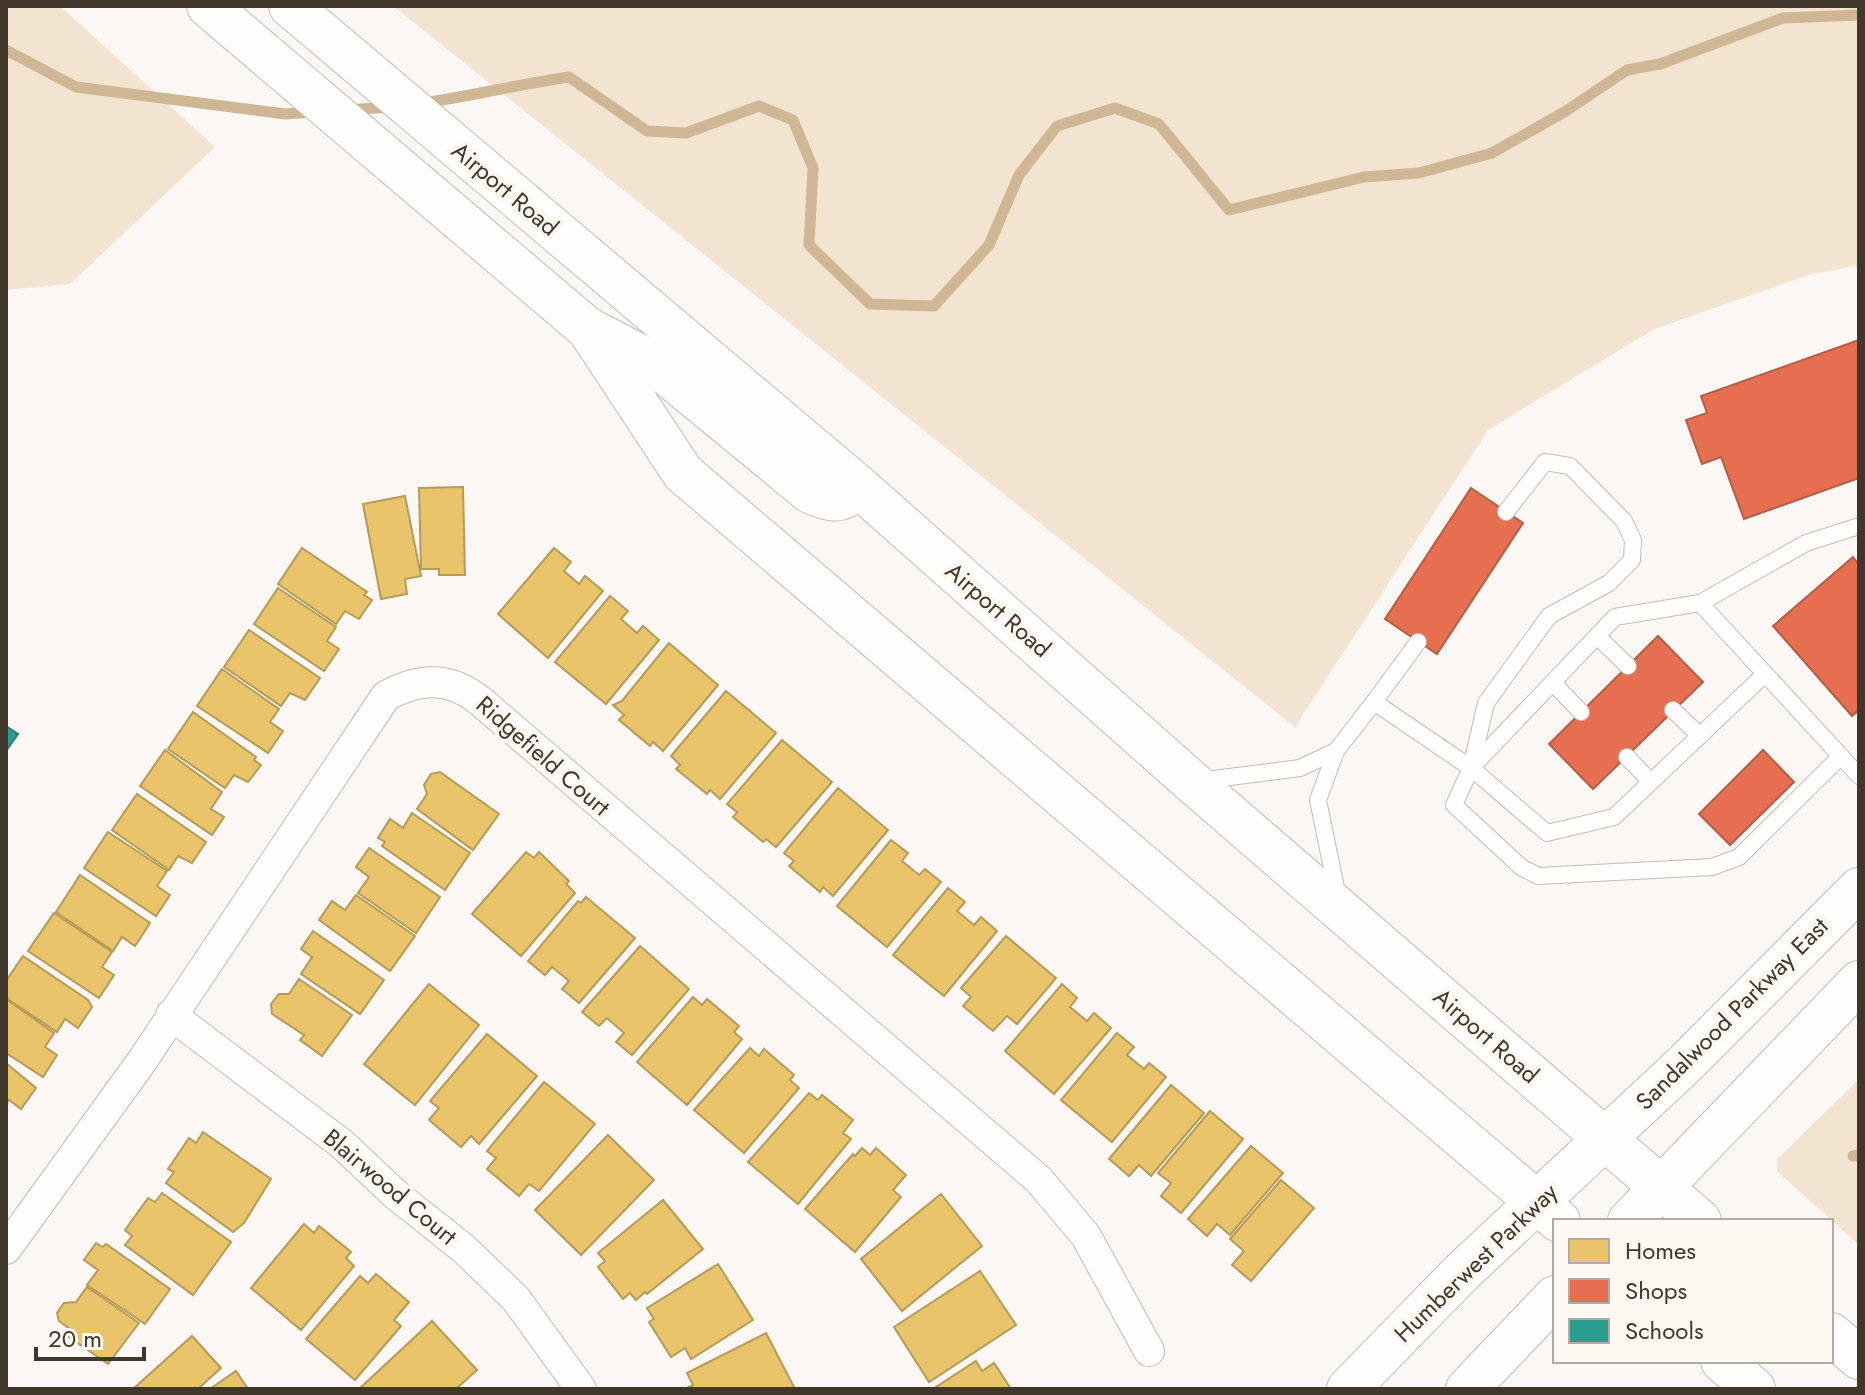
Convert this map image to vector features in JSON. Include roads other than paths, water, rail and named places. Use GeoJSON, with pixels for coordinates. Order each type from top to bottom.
{"type":"FeatureCollection","features":[{"type":"Feature","properties":{"kind":"main road"},"geometry":{"type":"LineString","coordinates":[[208,6],[588,329],[652,362],[810,492],[830,501],[846,499],[859,487]]}},
{"type":"Feature","properties":{"kind":"main road","name":"Airport Road"},"geometry":{"type":"LineString","coordinates":[[290,6],[859,487],[1192,782],[1698,1219]]}},
{"type":"Feature","properties":{"kind":"main road"},"geometry":{"type":"LineString","coordinates":[[588,329],[683,473],[1548,1212]]}},
{"type":"Feature","properties":{"kind":"main road","name":"Sandalwood Parkway East"},"geometry":{"type":"LineString","coordinates":[[1605,1139],[1686,1063],[1859,889]]}},
{"type":"Feature","properties":{"kind":"main road"},"geometry":{"type":"LineString","coordinates":[[1631,1219],[1859,982]]}},
{"type":"Feature","properties":{"kind":"main road","name":"Humberwest Parkway"},"geometry":{"type":"LineString","coordinates":[[1348,1389],[1548,1212],[1605,1139]]}},
{"type":"Feature","properties":{"kind":"main road"},"geometry":{"type":"LineString","coordinates":[[1467,1389],[1553,1299]]}},
{"type":"Feature","properties":{"kind":"main road"},"geometry":{"type":"LineString","coordinates":[[1833,1336],[1859,1358]]}},
{"type":"Feature","properties":{"kind":"main road"},"geometry":{"type":"LineString","coordinates":[[1724,1363],[1754,1389]]}},
{"type":"Feature","properties":{"kind":"street","name":"Ridgefield Court"},"geometry":{"type":"LineString","coordinates":[[6,1249],[171,1015],[386,696],[407,684],[445,681],[467,691],[496,715],[1039,1180],[1086,1236],[1149,1351]]}},
{"type":"Feature","properties":{"kind":"street","name":"Blairwood Court"},"geometry":{"type":"LineString","coordinates":[[171,1015],[342,1144],[395,1194],[464,1249],[516,1299],[581,1389]]}},
{"type":"Feature","properties":{"kind":"lane"},"geometry":{"type":"LineString","coordinates":[[1506,512],[1545,462],[1570,466],[1624,521],[1633,540],[1632,560],[1609,583],[1549,616],[1486,703],[1471,768],[1454,805],[1521,867],[1538,876],[1712,867],[1739,857],[1841,756]]}},
{"type":"Feature","properties":{"kind":"lane"},"geometry":{"type":"LineString","coordinates":[[1471,768],[1615,617],[1700,603],[1806,543],[1859,526]]}},
{"type":"Feature","properties":{"kind":"lane"},"geometry":{"type":"LineString","coordinates":[[1700,603],[1859,776]]}},
{"type":"Feature","properties":{"kind":"lane"},"geometry":{"type":"LineString","coordinates":[[1597,636],[1628,666]]}},
{"type":"Feature","properties":{"kind":"lane"},"geometry":{"type":"LineString","coordinates":[[1340,911],[1318,800],[1336,751],[1418,642]]}},
{"type":"Feature","properties":{"kind":"lane"},"geometry":{"type":"LineString","coordinates":[[1374,702],[1471,768],[1547,833],[1614,817],[1765,674]]}},
{"type":"Feature","properties":{"kind":"lane"},"geometry":{"type":"LineString","coordinates":[[1553,683],[1581,712]]}},
{"type":"Feature","properties":{"kind":"lane"},"geometry":{"type":"LineString","coordinates":[[1673,710],[1700,736]]}},
{"type":"Feature","properties":{"kind":"lane"},"geometry":{"type":"LineString","coordinates":[[1192,782],[1300,768],[1336,751]]}},
{"type":"Feature","properties":{"kind":"lane"},"geometry":{"type":"LineString","coordinates":[[1627,757],[1650,781]]}},
{"type":"Feature","properties":{"kind":"waterway"},"geometry":{"type":"LineString","coordinates":[[423,103],[569,77],[647,131],[686,133],[759,106],[793,120],[813,168],[809,245],[870,304],[934,306],[989,245],[1019,175],[1057,126],[1115,108],[1159,124],[1229,210],[1364,177],[1419,173],[1492,153],[1566,111],[1627,70],[1660,64],[1783,18],[1859,15]]}},
{"type":"Feature","properties":{"kind":"waterway"},"geometry":{"type":"LineString","coordinates":[[6,50],[76,87],[285,114],[314,112]]}},
{"type":"Feature","properties":{"kind":"waterway"},"geometry":{"type":"LineString","coordinates":[[347,110],[390,107]]}},
{"type":"Feature","properties":{"kind":"waterway"},"geometry":{"type":"LineString","coordinates":[[1853,1156],[1859,1155]]}}]}
